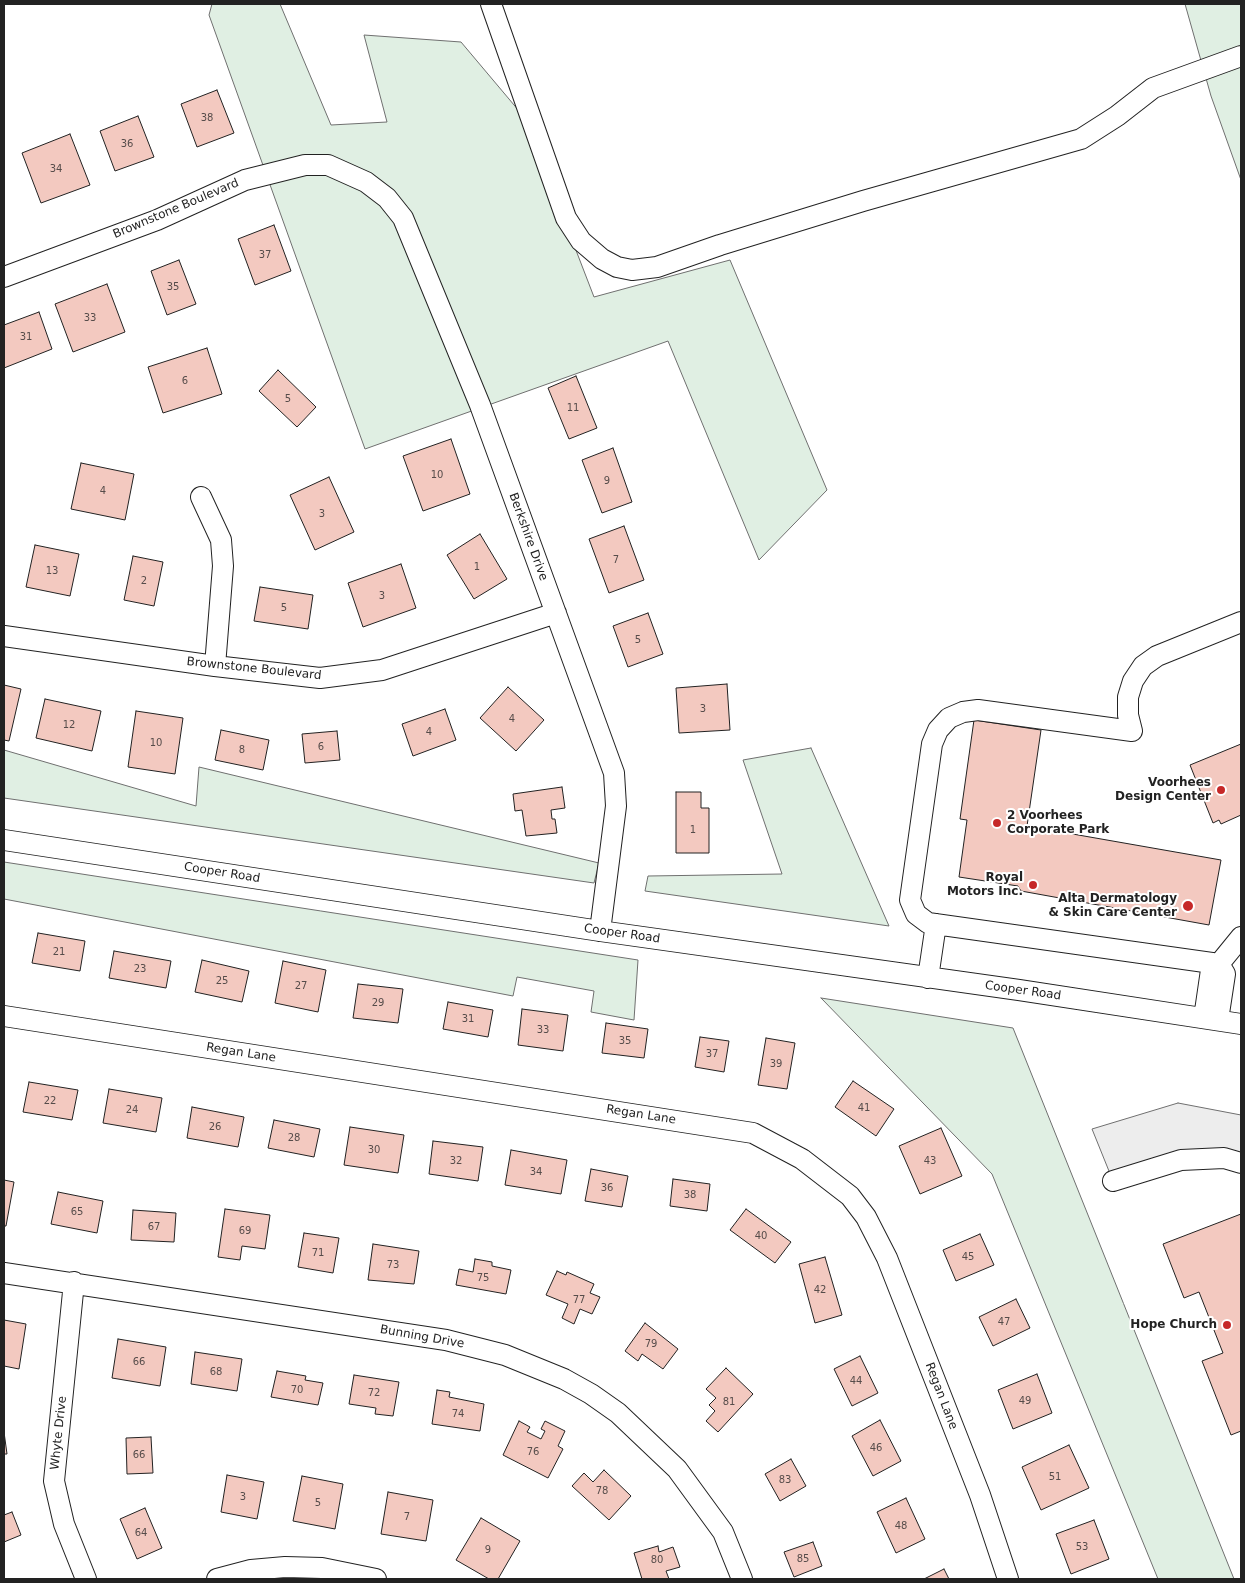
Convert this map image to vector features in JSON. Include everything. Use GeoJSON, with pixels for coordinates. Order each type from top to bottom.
{"type":"FeatureCollection","features":[{"type":"Feature","properties":{"kind":"street"},"geometry":{"type":"LineString","coordinates":[[491,4],[566,218],[581,241],[602,259],[617,267],[632,270],[657,266],[863,201],[1081,139],[1117,116],[1153,88],[1241,56]]}},
{"type":"Feature","properties":{"kind":"street","name":"Brownstone Boulevard"},"geometry":{"type":"LineString","coordinates":[[4,277],[157,220],[245,180],[305,166],[328,165],[351,176]]}},
{"type":"Feature","properties":{"kind":"street","name":"Berkshire Drive"},"geometry":{"type":"LineString","coordinates":[[351,176],[366,182],[387,198],[403,218],[480,405],[614,773],[616,806],[600,931]]}},
{"type":"Feature","properties":{"kind":"street"},"geometry":{"type":"LineString","coordinates":[[200,497],[221,540],[222,566],[216,666]]}},
{"type":"Feature","properties":{"kind":"street","name":"Brownstone Boulevard"},"geometry":{"type":"LineString","coordinates":[[4,636],[216,666],[320,678],[382,670],[556,613]]}},
{"type":"Feature","properties":{"kind":"street"},"geometry":{"type":"LineString","coordinates":[[1219,964],[936,924],[921,919],[912,907],[910,900],[932,744],[938,730],[949,718],[963,712],[978,710],[1132,731],[1128,714],[1128,697],[1133,681],[1143,666],[1157,656],[1241,622]]}},
{"type":"Feature","properties":{"kind":"street","name":"Cooper Road"},"geometry":{"type":"LineString","coordinates":[[4,840],[600,931],[1241,1024]]}},
{"type":"Feature","properties":{"kind":"street"},"geometry":{"type":"LineString","coordinates":[[928,978],[936,924]]}},
{"type":"Feature","properties":{"kind":"street"},"geometry":{"type":"LineString","coordinates":[[1211,1019],[1211,970],[1219,964],[1241,936]]}},
{"type":"Feature","properties":{"kind":"street","name":"Regan Lane"},"geometry":{"type":"LineString","coordinates":[[4,1016],[753,1133],[802,1160],[850,1196],[866,1217],[887,1258],[980,1495],[1008,1579]]}},
{"type":"Feature","properties":{"kind":"street"},"geometry":{"type":"LineString","coordinates":[[1112,1181],[1181,1160],[1224,1158],[1241,1163]]}},
{"type":"Feature","properties":{"kind":"street","name":"Bunning Drive"},"geometry":{"type":"LineString","coordinates":[[4,1273],[74,1282],[446,1340],[505,1355],[564,1380],[591,1394],[618,1413],[677,1469],[723,1532],[742,1579]]}},
{"type":"Feature","properties":{"kind":"street","name":"Whyte Drive"},"geometry":{"type":"LineString","coordinates":[[74,1282],[54,1481],[64,1524],[86,1579]]}},
{"type":"Feature","properties":{"kind":"street"},"geometry":{"type":"LineString","coordinates":[[217,1579],[251,1570],[285,1567],[322,1568],[376,1579]]}},
{"type":"Feature","properties":{"kind":"green space"},"geometry":{"type":"Polygon","coordinates":[[[212,4],[280,4],[331,125],[387,122],[364,35],[461,42],[525,118],[594,297],[730,260],[827,490],[759,560],[668,341],[365,449],[209,15],[212,4]]]}},
{"type":"Feature","properties":{"kind":"green space"},"geometry":{"type":"Polygon","coordinates":[[[1185,4],[1241,4],[1241,180],[1211,96],[1185,4]]]}},
{"type":"Feature","properties":{"kind":"green space"},"geometry":{"type":"Polygon","coordinates":[[[811,748],[889,926],[645,891],[648,876],[782,874],[743,760],[811,748]]]}},
{"type":"Feature","properties":{"kind":"green space"},"geometry":{"type":"Polygon","coordinates":[[[4,750],[196,806],[199,767],[599,863],[594,883],[4,798],[4,750]]]}},
{"type":"Feature","properties":{"kind":"green space"},"geometry":{"type":"Polygon","coordinates":[[[4,862],[638,960],[634,1020],[591,1012],[594,991],[517,977],[513,996],[4,899],[4,862]]]}},
{"type":"Feature","properties":{"kind":"green space"},"geometry":{"type":"Polygon","coordinates":[[[821,998],[1013,1028],[1234,1579],[1158,1579],[992,1174],[821,998]]]}},
{"type":"Feature","properties":{"kind":"shaded area"},"geometry":{"type":"Polygon","coordinates":[[[1178,1103],[1241,1115],[1241,1163],[1224,1158],[1113,1181],[1092,1129],[1178,1103]]]}},
{"type":"Feature","properties":{"kind":"building"},"geometry":{"type":"Polygon","coordinates":[[[217,90],[234,133],[197,147],[181,104],[217,90]]]}},
{"type":"Feature","properties":{"kind":"building"},"geometry":{"type":"Polygon","coordinates":[[[138,116],[154,157],[115,171],[100,131],[138,116]]]}},
{"type":"Feature","properties":{"kind":"building"},"geometry":{"type":"Polygon","coordinates":[[[70,134],[90,185],[41,203],[22,153],[70,134]]]}},
{"type":"Feature","properties":{"kind":"building"},"geometry":{"type":"Polygon","coordinates":[[[274,225],[291,271],[255,285],[238,239],[274,225]]]}},
{"type":"Feature","properties":{"kind":"building"},"geometry":{"type":"Polygon","coordinates":[[[179,260],[196,304],[167,315],[151,271],[179,260]]]}},
{"type":"Feature","properties":{"kind":"building"},"geometry":{"type":"Polygon","coordinates":[[[107,284],[125,332],[73,352],[55,304],[107,284]]]}},
{"type":"Feature","properties":{"kind":"building"},"geometry":{"type":"Polygon","coordinates":[[[39,312],[52,349],[4,368],[4,325],[39,312]]]}},
{"type":"Feature","properties":{"kind":"building"},"geometry":{"type":"Polygon","coordinates":[[[207,348],[222,394],[163,413],[148,367],[207,348]]]}},
{"type":"Feature","properties":{"kind":"building"},"geometry":{"type":"Polygon","coordinates":[[[278,370],[316,407],[297,427],[259,391],[278,370]]]}},
{"type":"Feature","properties":{"kind":"building"},"geometry":{"type":"Polygon","coordinates":[[[576,376],[597,428],[569,439],[548,388],[576,376]]]}},
{"type":"Feature","properties":{"kind":"building"},"geometry":{"type":"Polygon","coordinates":[[[451,439],[470,494],[423,511],[403,456],[451,439]]]}},
{"type":"Feature","properties":{"kind":"building"},"geometry":{"type":"Polygon","coordinates":[[[613,448],[632,502],[602,513],[582,460],[613,448]]]}},
{"type":"Feature","properties":{"kind":"building"},"geometry":{"type":"Polygon","coordinates":[[[81,463],[134,474],[125,520],[71,509],[81,463]]]}},
{"type":"Feature","properties":{"kind":"building"},"geometry":{"type":"Polygon","coordinates":[[[329,477],[354,532],[315,550],[290,495],[329,477]]]}},
{"type":"Feature","properties":{"kind":"building"},"geometry":{"type":"Polygon","coordinates":[[[624,526],[644,580],[609,593],[589,539],[624,526]]]}},
{"type":"Feature","properties":{"kind":"building"},"geometry":{"type":"Polygon","coordinates":[[[480,534],[507,579],[474,599],[447,555],[480,534]]]}},
{"type":"Feature","properties":{"kind":"building"},"geometry":{"type":"Polygon","coordinates":[[[35,545],[79,554],[70,596],[26,587],[35,545]]]}},
{"type":"Feature","properties":{"kind":"building"},"geometry":{"type":"Polygon","coordinates":[[[133,556],[163,562],[154,606],[124,600],[133,556]]]}},
{"type":"Feature","properties":{"kind":"building"},"geometry":{"type":"Polygon","coordinates":[[[401,564],[416,608],[363,627],[348,583],[401,564]]]}},
{"type":"Feature","properties":{"kind":"building"},"geometry":{"type":"Polygon","coordinates":[[[260,587],[313,595],[308,629],[254,621],[260,587]]]}},
{"type":"Feature","properties":{"kind":"building"},"geometry":{"type":"Polygon","coordinates":[[[648,613],[663,654],[628,667],[613,626],[648,613]]]}},
{"type":"Feature","properties":{"kind":"building"},"geometry":{"type":"Polygon","coordinates":[[[727,684],[730,730],[679,733],[676,688],[727,684]]]}},
{"type":"Feature","properties":{"kind":"building"},"geometry":{"type":"Polygon","coordinates":[[[4,685],[21,689],[9,741],[4,740],[4,685]]]}},
{"type":"Feature","properties":{"kind":"building"},"geometry":{"type":"Polygon","coordinates":[[[508,687],[544,720],[516,751],[480,718],[508,687]]]}},
{"type":"Feature","properties":{"kind":"building"},"geometry":{"type":"Polygon","coordinates":[[[45,699],[101,711],[92,751],[36,738],[45,699]]]}},
{"type":"Feature","properties":{"kind":"building"},"geometry":{"type":"Polygon","coordinates":[[[445,709],[456,740],[413,756],[402,724],[445,709]]]}},
{"type":"Feature","properties":{"kind":"building"},"geometry":{"type":"Polygon","coordinates":[[[136,711],[183,718],[175,774],[128,767],[136,711]]]}},
{"type":"Feature","properties":{"kind":"building","name":"2 Voorhees Corporate Park"},"geometry":{"type":"Polygon","coordinates":[[[974,720],[1041,730],[1027,826],[1221,860],[1209,925],[1021,891],[1018,886],[959,877],[967,820],[960,819],[974,720]]]}},
{"type":"Feature","properties":{"kind":"building"},"geometry":{"type":"Polygon","coordinates":[[[221,730],[269,740],[263,770],[215,760],[221,730]]]}},
{"type":"Feature","properties":{"kind":"building"},"geometry":{"type":"Polygon","coordinates":[[[337,731],[340,760],[305,763],[302,734],[337,731]]]}},
{"type":"Feature","properties":{"kind":"building","name":"Voorhees Design Center"},"geometry":{"type":"Polygon","coordinates":[[[1241,744],[1241,815],[1221,824],[1219,820],[1213,823],[1190,765],[1241,744]]]}},
{"type":"Feature","properties":{"kind":"building"},"geometry":{"type":"Polygon","coordinates":[[[562,787],[565,808],[551,810],[552,819],[555,819],[557,833],[526,836],[522,810],[515,811],[513,794],[562,787]]]}},
{"type":"Feature","properties":{"kind":"building"},"geometry":{"type":"Polygon","coordinates":[[[676,792],[701,792],[701,808],[709,808],[709,853],[676,853],[676,792]]]}},
{"type":"Feature","properties":{"kind":"building"},"geometry":{"type":"Polygon","coordinates":[[[38,933],[85,941],[80,971],[32,963],[38,933]]]}},
{"type":"Feature","properties":{"kind":"building"},"geometry":{"type":"Polygon","coordinates":[[[114,951],[171,961],[166,988],[109,978],[114,951]]]}},
{"type":"Feature","properties":{"kind":"building"},"geometry":{"type":"Polygon","coordinates":[[[202,960],[249,971],[242,1002],[195,992],[202,960]]]}},
{"type":"Feature","properties":{"kind":"building"},"geometry":{"type":"Polygon","coordinates":[[[283,961],[326,970],[318,1012],[275,1003],[283,961]]]}},
{"type":"Feature","properties":{"kind":"building"},"geometry":{"type":"Polygon","coordinates":[[[358,984],[403,989],[398,1023],[353,1018],[358,984]]]}},
{"type":"Feature","properties":{"kind":"building"},"geometry":{"type":"Polygon","coordinates":[[[448,1002],[493,1010],[488,1037],[443,1029],[448,1002]]]}},
{"type":"Feature","properties":{"kind":"building"},"geometry":{"type":"Polygon","coordinates":[[[522,1009],[568,1015],[563,1051],[518,1045],[522,1009]]]}},
{"type":"Feature","properties":{"kind":"building"},"geometry":{"type":"Polygon","coordinates":[[[606,1023],[648,1029],[644,1058],[602,1053],[606,1023]]]}},
{"type":"Feature","properties":{"kind":"building"},"geometry":{"type":"Polygon","coordinates":[[[700,1037],[729,1041],[724,1072],[695,1067],[700,1037]]]}},
{"type":"Feature","properties":{"kind":"building"},"geometry":{"type":"Polygon","coordinates":[[[766,1038],[795,1043],[787,1089],[758,1085],[766,1038]]]}},
{"type":"Feature","properties":{"kind":"building"},"geometry":{"type":"Polygon","coordinates":[[[853,1081],[894,1109],[876,1136],[835,1107],[853,1081]]]}},
{"type":"Feature","properties":{"kind":"building"},"geometry":{"type":"Polygon","coordinates":[[[29,1082],[78,1090],[72,1120],[23,1112],[29,1082]]]}},
{"type":"Feature","properties":{"kind":"building"},"geometry":{"type":"Polygon","coordinates":[[[109,1089],[162,1098],[156,1132],[103,1123],[109,1089]]]}},
{"type":"Feature","properties":{"kind":"building"},"geometry":{"type":"Polygon","coordinates":[[[192,1107],[244,1117],[238,1147],[187,1138],[192,1107]]]}},
{"type":"Feature","properties":{"kind":"building"},"geometry":{"type":"Polygon","coordinates":[[[274,1120],[320,1129],[314,1157],[268,1148],[274,1120]]]}},
{"type":"Feature","properties":{"kind":"building"},"geometry":{"type":"Polygon","coordinates":[[[350,1127],[404,1135],[398,1173],[344,1165],[350,1127]]]}},
{"type":"Feature","properties":{"kind":"building"},"geometry":{"type":"Polygon","coordinates":[[[941,1128],[962,1176],[920,1194],[899,1146],[941,1128]]]}},
{"type":"Feature","properties":{"kind":"building"},"geometry":{"type":"Polygon","coordinates":[[[433,1141],[483,1147],[478,1181],[429,1174],[433,1141]]]}},
{"type":"Feature","properties":{"kind":"building"},"geometry":{"type":"Polygon","coordinates":[[[511,1150],[567,1160],[561,1194],[505,1185],[511,1150]]]}},
{"type":"Feature","properties":{"kind":"building"},"geometry":{"type":"Polygon","coordinates":[[[591,1169],[628,1176],[622,1207],[585,1201],[591,1169]]]}},
{"type":"Feature","properties":{"kind":"building"},"geometry":{"type":"Polygon","coordinates":[[[673,1179],[710,1184],[707,1211],[670,1206],[673,1179]]]}},
{"type":"Feature","properties":{"kind":"building"},"geometry":{"type":"Polygon","coordinates":[[[4,1180],[14,1182],[6,1226],[4,1226],[4,1180]]]}},
{"type":"Feature","properties":{"kind":"building"},"geometry":{"type":"Polygon","coordinates":[[[58,1192],[103,1201],[97,1233],[51,1224],[58,1192]]]}},
{"type":"Feature","properties":{"kind":"building"},"geometry":{"type":"Polygon","coordinates":[[[225,1209],[270,1215],[265,1249],[242,1246],[240,1260],[218,1257],[225,1209]]]}},
{"type":"Feature","properties":{"kind":"building"},"geometry":{"type":"Polygon","coordinates":[[[746,1209],[791,1242],[775,1263],[730,1230],[746,1209]]]}},
{"type":"Feature","properties":{"kind":"building"},"geometry":{"type":"Polygon","coordinates":[[[133,1210],[176,1213],[174,1242],[131,1240],[133,1210]]]}},
{"type":"Feature","properties":{"kind":"building","name":"Hope Church"},"geometry":{"type":"Polygon","coordinates":[[[1241,1214],[1241,1431],[1231,1435],[1202,1361],[1223,1353],[1199,1292],[1184,1298],[1163,1244],[1241,1214]]]}},
{"type":"Feature","properties":{"kind":"building"},"geometry":{"type":"Polygon","coordinates":[[[304,1233],[339,1238],[333,1273],[298,1267],[304,1233]]]}},
{"type":"Feature","properties":{"kind":"building"},"geometry":{"type":"Polygon","coordinates":[[[980,1234],[994,1265],[956,1281],[943,1250],[980,1234]]]}},
{"type":"Feature","properties":{"kind":"building"},"geometry":{"type":"Polygon","coordinates":[[[373,1244],[419,1251],[414,1284],[368,1280],[373,1244]]]}},
{"type":"Feature","properties":{"kind":"building"},"geometry":{"type":"Polygon","coordinates":[[[825,1257],[842,1315],[815,1323],[799,1264],[825,1257]]]}},
{"type":"Feature","properties":{"kind":"building"},"geometry":{"type":"Polygon","coordinates":[[[475,1259],[492,1262],[492,1266],[511,1270],[506,1294],[456,1285],[459,1269],[473,1272],[475,1259]]]}},
{"type":"Feature","properties":{"kind":"building"},"geometry":{"type":"Polygon","coordinates":[[[557,1271],[566,1275],[567,1272],[594,1284],[590,1293],[600,1297],[592,1314],[580,1309],[574,1324],[562,1318],[568,1304],[546,1295],[557,1271]]]}},
{"type":"Feature","properties":{"kind":"building"},"geometry":{"type":"Polygon","coordinates":[[[1016,1299],[1030,1328],[993,1346],[979,1317],[1016,1299]]]}},
{"type":"Feature","properties":{"kind":"building"},"geometry":{"type":"Polygon","coordinates":[[[4,1320],[26,1324],[19,1369],[4,1366],[4,1320]]]}},
{"type":"Feature","properties":{"kind":"building"},"geometry":{"type":"Polygon","coordinates":[[[645,1323],[678,1349],[663,1369],[642,1354],[638,1361],[625,1351],[645,1323]]]}},
{"type":"Feature","properties":{"kind":"building"},"geometry":{"type":"Polygon","coordinates":[[[118,1339],[166,1347],[160,1386],[112,1378],[118,1339]]]}},
{"type":"Feature","properties":{"kind":"building"},"geometry":{"type":"Polygon","coordinates":[[[195,1352],[242,1359],[237,1391],[191,1384],[195,1352]]]}},
{"type":"Feature","properties":{"kind":"building"},"geometry":{"type":"Polygon","coordinates":[[[860,1356],[878,1393],[852,1406],[834,1369],[860,1356]]]}},
{"type":"Feature","properties":{"kind":"building"},"geometry":{"type":"Polygon","coordinates":[[[726,1368],[753,1394],[718,1432],[706,1421],[715,1411],[709,1405],[716,1398],[706,1389],[726,1368]]]}},
{"type":"Feature","properties":{"kind":"building"},"geometry":{"type":"Polygon","coordinates":[[[277,1371],[306,1376],[305,1380],[323,1383],[318,1405],[271,1397],[277,1371]]]}},
{"type":"Feature","properties":{"kind":"building"},"geometry":{"type":"Polygon","coordinates":[[[1037,1374],[1052,1413],[1013,1429],[998,1390],[1037,1374]]]}},
{"type":"Feature","properties":{"kind":"building"},"geometry":{"type":"Polygon","coordinates":[[[354,1375],[399,1382],[393,1416],[375,1414],[376,1408],[349,1404],[354,1375]]]}},
{"type":"Feature","properties":{"kind":"building"},"geometry":{"type":"Polygon","coordinates":[[[437,1390],[450,1392],[449,1397],[484,1404],[480,1431],[432,1424],[437,1390]]]}},
{"type":"Feature","properties":{"kind":"building"},"geometry":{"type":"Polygon","coordinates":[[[880,1420],[901,1461],[873,1476],[852,1436],[880,1420]]]}},
{"type":"Feature","properties":{"kind":"building"},"geometry":{"type":"Polygon","coordinates":[[[519,1421],[530,1427],[527,1432],[541,1439],[545,1431],[541,1429],[545,1421],[565,1431],[558,1446],[563,1449],[548,1478],[503,1455],[519,1421]]]}},
{"type":"Feature","properties":{"kind":"building"},"geometry":{"type":"Polygon","coordinates":[[[4,1432],[7,1454],[4,1454],[4,1432]]]}},
{"type":"Feature","properties":{"kind":"building"},"geometry":{"type":"Polygon","coordinates":[[[151,1437],[153,1473],[127,1474],[126,1438],[151,1437]]]}},
{"type":"Feature","properties":{"kind":"building"},"geometry":{"type":"Polygon","coordinates":[[[1069,1445],[1089,1488],[1041,1510],[1022,1467],[1069,1445]]]}},
{"type":"Feature","properties":{"kind":"building"},"geometry":{"type":"Polygon","coordinates":[[[791,1459],[806,1486],[780,1501],[765,1474],[791,1459]]]}},
{"type":"Feature","properties":{"kind":"building"},"geometry":{"type":"Polygon","coordinates":[[[604,1470],[631,1496],[609,1520],[572,1486],[584,1473],[593,1482],[604,1470]]]}},
{"type":"Feature","properties":{"kind":"building"},"geometry":{"type":"Polygon","coordinates":[[[227,1475],[264,1482],[257,1519],[221,1512],[227,1475]]]}},
{"type":"Feature","properties":{"kind":"building"},"geometry":{"type":"Polygon","coordinates":[[[302,1476],[343,1484],[335,1529],[293,1521],[302,1476]]]}},
{"type":"Feature","properties":{"kind":"building"},"geometry":{"type":"Polygon","coordinates":[[[388,1492],[433,1500],[426,1541],[381,1534],[388,1492]]]}},
{"type":"Feature","properties":{"kind":"building"},"geometry":{"type":"Polygon","coordinates":[[[906,1498],[925,1539],[896,1553],[877,1512],[906,1498]]]}},
{"type":"Feature","properties":{"kind":"building"},"geometry":{"type":"Polygon","coordinates":[[[145,1508],[162,1548],[137,1559],[120,1519],[145,1508]]]}},
{"type":"Feature","properties":{"kind":"building"},"geometry":{"type":"Polygon","coordinates":[[[12,1512],[21,1535],[4,1542],[4,1515],[12,1512]]]}},
{"type":"Feature","properties":{"kind":"building"},"geometry":{"type":"Polygon","coordinates":[[[481,1518],[520,1541],[498,1579],[489,1579],[456,1560],[481,1518]]]}},
{"type":"Feature","properties":{"kind":"building"},"geometry":{"type":"Polygon","coordinates":[[[1094,1520],[1109,1559],[1071,1574],[1056,1534],[1094,1520]]]}},
{"type":"Feature","properties":{"kind":"building"},"geometry":{"type":"Polygon","coordinates":[[[813,1542],[822,1566],[794,1577],[784,1552],[813,1542]]]}},
{"type":"Feature","properties":{"kind":"building"},"geometry":{"type":"Polygon","coordinates":[[[658,1546],[659,1552],[673,1547],[680,1567],[666,1571],[669,1579],[642,1579],[634,1553],[658,1546]]]}},
{"type":"Feature","properties":{"kind":"building"},"geometry":{"type":"Polygon","coordinates":[[[944,1569],[949,1579],[924,1579],[944,1569]]]}},
{"type":"Feature","properties":{"kind":"place","name":"Voorhees Design Center"},"geometry":{"type":"Point","coordinates":[1221,790]}},
{"type":"Feature","properties":{"kind":"place","name":"2 Voorhees Corporate Park"},"geometry":{"type":"Point","coordinates":[997,823]}},
{"type":"Feature","properties":{"kind":"place","name":"Royal Motors Inc."},"geometry":{"type":"Point","coordinates":[1033,885]}},
{"type":"Feature","properties":{"kind":"place","name":"Alta Dermatology & Skin Care Center"},"geometry":{"type":"Point","coordinates":[1188,906]}},
{"type":"Feature","properties":{"kind":"place","name":"Hope Church"},"geometry":{"type":"Point","coordinates":[1227,1325]}}]}
